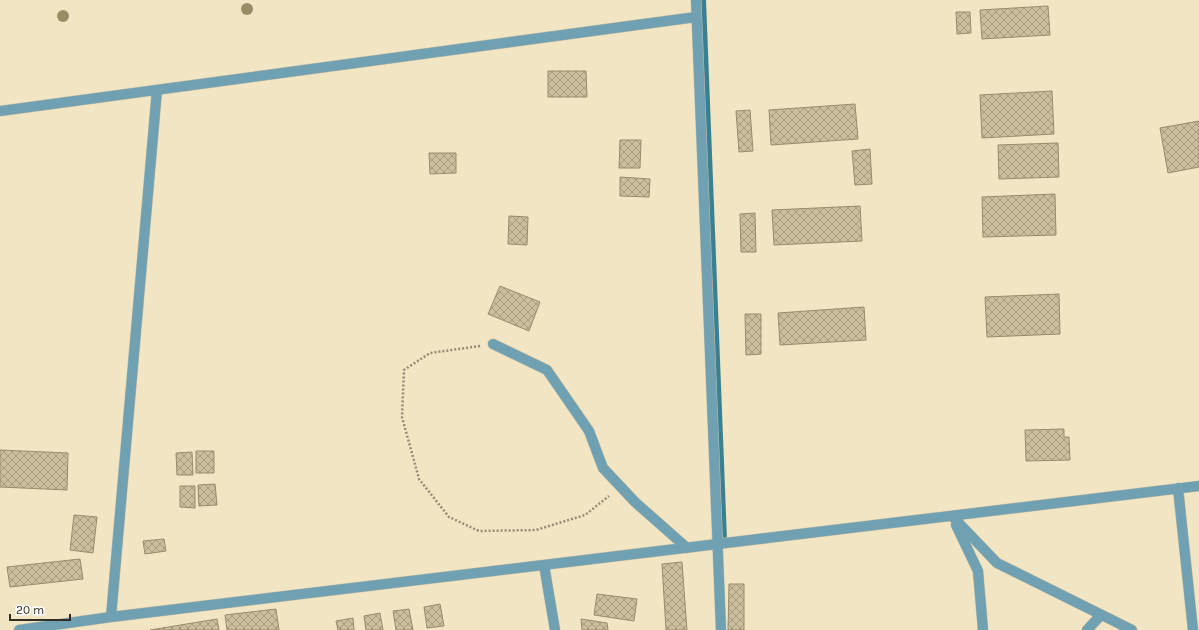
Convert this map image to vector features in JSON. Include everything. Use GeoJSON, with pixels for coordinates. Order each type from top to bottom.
{"type":"FeatureCollection","features":[{"type":"Feature","properties":{"kind":"lane"},"geometry":{"type":"LineString","coordinates":[[696,0],[721,630]]}},
{"type":"Feature","properties":{"kind":"lane"},"geometry":{"type":"LineString","coordinates":[[0,111],[696,17]]}},
{"type":"Feature","properties":{"kind":"lane"},"geometry":{"type":"LineString","coordinates":[[111,617],[157,90]]}},
{"type":"Feature","properties":{"kind":"lane"},"geometry":{"type":"LineString","coordinates":[[493,344],[547,370],[589,431],[603,468],[635,502],[687,548]]}},
{"type":"Feature","properties":{"kind":"lane"},"geometry":{"type":"LineString","coordinates":[[19,630],[111,617],[1199,486]]}},
{"type":"Feature","properties":{"kind":"lane"},"geometry":{"type":"LineString","coordinates":[[1178,488],[1193,630]]}},
{"type":"Feature","properties":{"kind":"lane"},"geometry":{"type":"LineString","coordinates":[[952,516],[997,563],[1132,630]]}},
{"type":"Feature","properties":{"kind":"lane"},"geometry":{"type":"LineString","coordinates":[[952,516],[978,571],[983,630]]}},
{"type":"Feature","properties":{"kind":"lane"},"geometry":{"type":"LineString","coordinates":[[544,565],[555,630]]}},
{"type":"Feature","properties":{"kind":"lane"},"geometry":{"type":"LineString","coordinates":[[1087,630],[1101,615]]}},
{"type":"Feature","properties":{"kind":"path"},"geometry":{"type":"LineString","coordinates":[[493,344],[430,353],[404,370],[402,417],[419,479],[449,517],[479,530],[536,530],[585,516],[620,487]]}},
{"type":"Feature","properties":{"kind":"building"},"geometry":{"type":"Polygon","coordinates":[[[1048,6],[1050,35],[982,39],[980,10],[1048,6]]]}},
{"type":"Feature","properties":{"kind":"building"},"geometry":{"type":"Polygon","coordinates":[[[956,12],[970,12],[971,33],[957,34],[956,12]]]}},
{"type":"Feature","properties":{"kind":"building"},"geometry":{"type":"Polygon","coordinates":[[[548,71],[586,71],[587,97],[548,97],[548,71]]]}},
{"type":"Feature","properties":{"kind":"building"},"geometry":{"type":"Polygon","coordinates":[[[1052,91],[1054,134],[982,138],[980,95],[1052,91]]]}},
{"type":"Feature","properties":{"kind":"building"},"geometry":{"type":"Polygon","coordinates":[[[855,104],[858,139],[771,145],[769,110],[855,104]]]}},
{"type":"Feature","properties":{"kind":"building"},"geometry":{"type":"Polygon","coordinates":[[[750,110],[753,151],[739,152],[736,111],[750,110]]]}},
{"type":"Feature","properties":{"kind":"building"},"geometry":{"type":"Polygon","coordinates":[[[1199,121],[1199,167],[1168,173],[1160,128],[1199,121]]]}},
{"type":"Feature","properties":{"kind":"building"},"geometry":{"type":"Polygon","coordinates":[[[620,140],[641,140],[640,168],[619,168],[620,140]]]}},
{"type":"Feature","properties":{"kind":"building"},"geometry":{"type":"Polygon","coordinates":[[[1058,143],[1059,177],[999,179],[998,145],[1058,143]]]}},
{"type":"Feature","properties":{"kind":"building"},"geometry":{"type":"Polygon","coordinates":[[[870,149],[872,184],[855,185],[852,151],[870,149]]]}},
{"type":"Feature","properties":{"kind":"building"},"geometry":{"type":"Polygon","coordinates":[[[429,153],[456,153],[456,173],[430,174],[429,153]]]}},
{"type":"Feature","properties":{"kind":"building"},"geometry":{"type":"Polygon","coordinates":[[[620,177],[650,179],[649,197],[620,196],[620,177]]]}},
{"type":"Feature","properties":{"kind":"building"},"geometry":{"type":"Polygon","coordinates":[[[1055,194],[1056,235],[983,237],[982,197],[1055,194]]]}},
{"type":"Feature","properties":{"kind":"building"},"geometry":{"type":"Polygon","coordinates":[[[860,206],[862,241],[774,245],[772,210],[860,206]]]}},
{"type":"Feature","properties":{"kind":"building"},"geometry":{"type":"Polygon","coordinates":[[[755,213],[756,252],[741,252],[740,214],[755,213]]]}},
{"type":"Feature","properties":{"kind":"building"},"geometry":{"type":"Polygon","coordinates":[[[509,216],[528,217],[527,245],[508,244],[509,216]]]}},
{"type":"Feature","properties":{"kind":"building"},"geometry":{"type":"Polygon","coordinates":[[[500,286],[540,302],[529,331],[488,314],[500,286]]]}},
{"type":"Feature","properties":{"kind":"building"},"geometry":{"type":"Polygon","coordinates":[[[1059,294],[1060,334],[987,337],[985,297],[1059,294]]]}},
{"type":"Feature","properties":{"kind":"building"},"geometry":{"type":"Polygon","coordinates":[[[864,307],[866,340],[780,345],[778,313],[864,307]]]}},
{"type":"Feature","properties":{"kind":"building"},"geometry":{"type":"Polygon","coordinates":[[[745,314],[761,314],[761,354],[746,355],[745,314]]]}},
{"type":"Feature","properties":{"kind":"building"},"geometry":{"type":"Polygon","coordinates":[[[1064,429],[1064,437],[1069,437],[1070,460],[1026,461],[1025,430],[1064,429]]]}},
{"type":"Feature","properties":{"kind":"building"},"geometry":{"type":"Polygon","coordinates":[[[0,450],[68,453],[67,490],[0,487],[0,450]]]}},
{"type":"Feature","properties":{"kind":"building"},"geometry":{"type":"Polygon","coordinates":[[[196,451],[214,451],[214,473],[196,473],[196,451]]]}},
{"type":"Feature","properties":{"kind":"building"},"geometry":{"type":"Polygon","coordinates":[[[192,452],[193,475],[177,475],[176,453],[192,452]]]}},
{"type":"Feature","properties":{"kind":"building"},"geometry":{"type":"Polygon","coordinates":[[[215,484],[217,505],[199,506],[198,485],[215,484]]]}},
{"type":"Feature","properties":{"kind":"building"},"geometry":{"type":"Polygon","coordinates":[[[180,486],[195,486],[195,508],[180,507],[180,486]]]}},
{"type":"Feature","properties":{"kind":"building"},"geometry":{"type":"Polygon","coordinates":[[[74,515],[97,517],[93,553],[70,550],[74,515]]]}},
{"type":"Feature","properties":{"kind":"building"},"geometry":{"type":"Polygon","coordinates":[[[164,539],[166,551],[145,554],[143,541],[164,539]]]}},
{"type":"Feature","properties":{"kind":"building"},"geometry":{"type":"Polygon","coordinates":[[[80,559],[83,579],[10,587],[7,567],[80,559]]]}},
{"type":"Feature","properties":{"kind":"building"},"geometry":{"type":"Polygon","coordinates":[[[682,562],[687,630],[666,630],[662,564],[682,562]]]}},
{"type":"Feature","properties":{"kind":"building"},"geometry":{"type":"Polygon","coordinates":[[[729,584],[744,584],[744,630],[728,630],[729,584]]]}},
{"type":"Feature","properties":{"kind":"building"},"geometry":{"type":"Polygon","coordinates":[[[597,594],[637,599],[634,621],[594,615],[597,594]]]}},
{"type":"Feature","properties":{"kind":"building"},"geometry":{"type":"Polygon","coordinates":[[[440,604],[444,626],[427,628],[424,607],[440,604]]]}},
{"type":"Feature","properties":{"kind":"building"},"geometry":{"type":"Polygon","coordinates":[[[276,609],[279,630],[227,630],[225,615],[276,609]]]}},
{"type":"Feature","properties":{"kind":"building"},"geometry":{"type":"Polygon","coordinates":[[[409,609],[413,630],[396,630],[393,611],[409,609]]]}},
{"type":"Feature","properties":{"kind":"building"},"geometry":{"type":"Polygon","coordinates":[[[380,613],[383,630],[366,630],[364,616],[380,613]]]}},
{"type":"Feature","properties":{"kind":"building"},"geometry":{"type":"Polygon","coordinates":[[[353,618],[354,630],[338,630],[336,621],[353,618]]]}},
{"type":"Feature","properties":{"kind":"building"},"geometry":{"type":"Polygon","coordinates":[[[217,619],[219,630],[150,630],[217,619]]]}},
{"type":"Feature","properties":{"kind":"building"},"geometry":{"type":"Polygon","coordinates":[[[581,619],[607,623],[608,630],[582,630],[581,619]]]}},
{"type":"Feature","properties":{"kind":"waterway"},"geometry":{"type":"LineString","coordinates":[[703,0],[724,540]]}}]}
